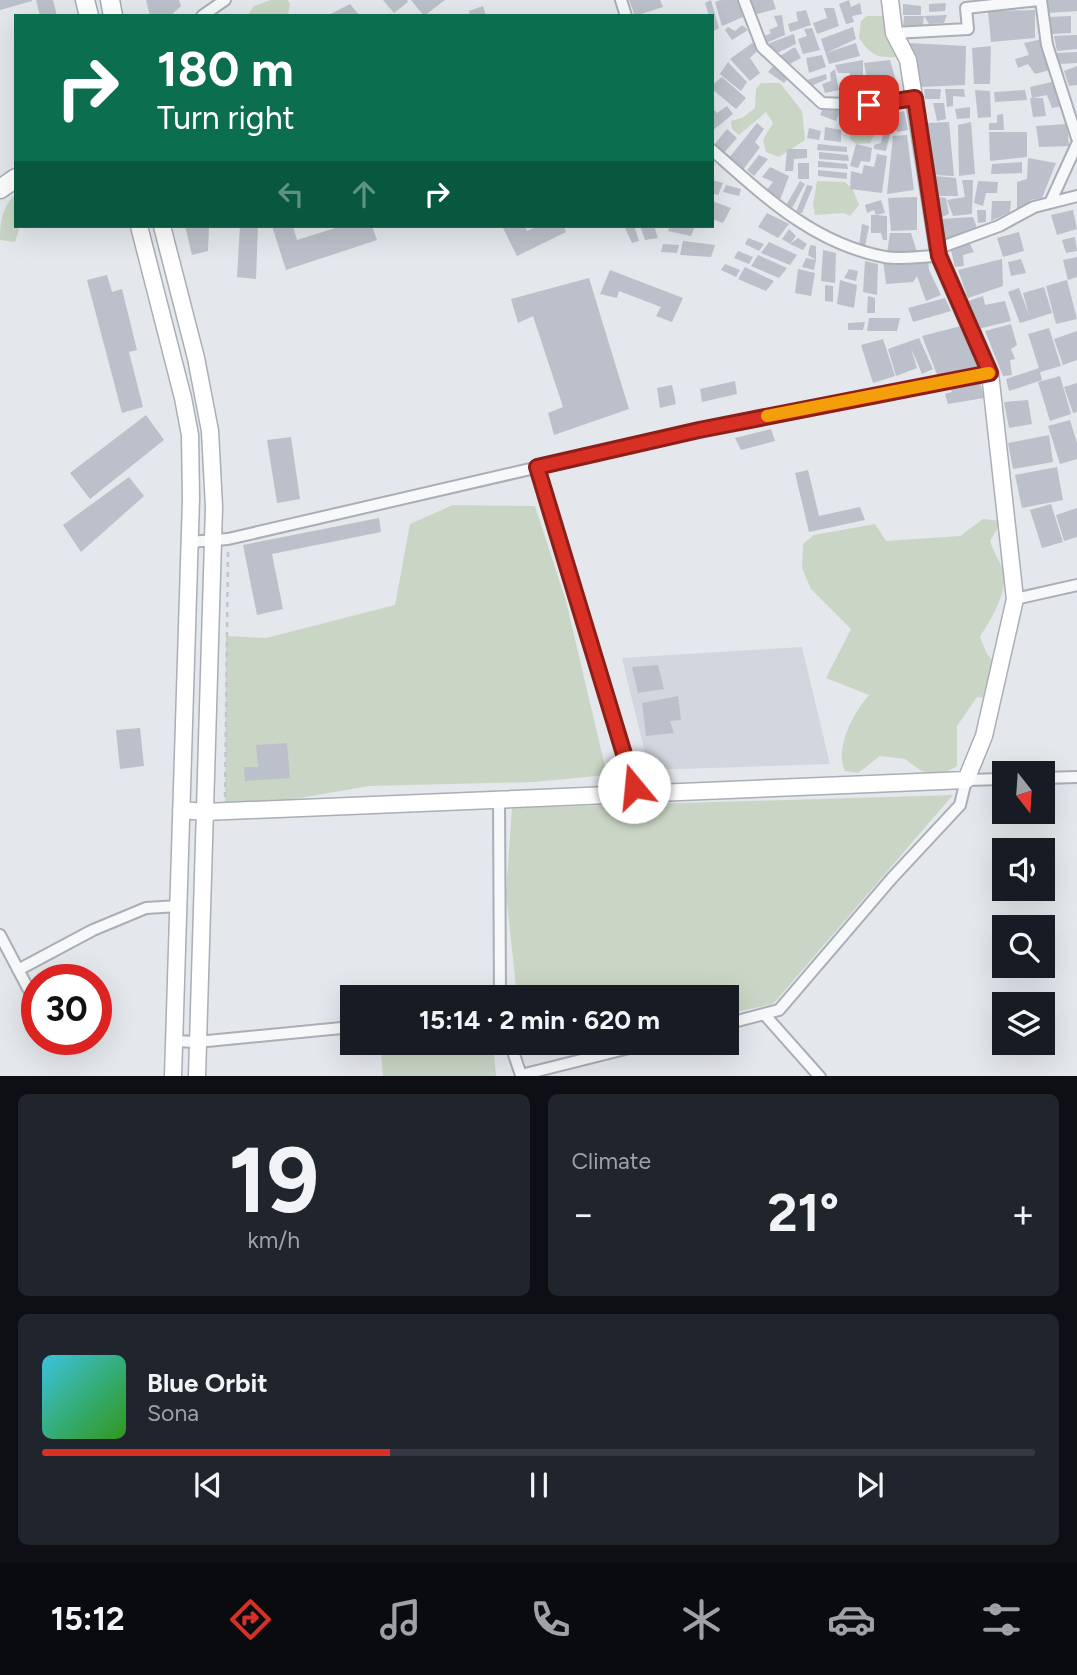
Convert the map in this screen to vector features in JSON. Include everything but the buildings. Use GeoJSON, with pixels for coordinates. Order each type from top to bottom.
{"type":"FeatureCollection","features":[{"type":"Feature","properties":{"kind":"main road"},"geometry":{"type":"LineString","coordinates":[[181,810],[205,812],[966,780],[984,736],[1016,599],[990,373],[939,252],[908,60],[894,33],[890,0]]}},
{"type":"Feature","properties":{"kind":"main road"},"geometry":{"type":"LineString","coordinates":[[140,228],[190,435],[173,1076]]}},
{"type":"Feature","properties":{"kind":"main road"},"geometry":{"type":"LineString","coordinates":[[163,228],[196,358],[210,431],[214,507],[220,540],[205,812],[197,1076]]}},
{"type":"Feature","properties":{"kind":"main road"},"geometry":{"type":"LineString","coordinates":[[190,435],[210,431]]}},
{"type":"Feature","properties":{"kind":"street"},"geometry":{"type":"LineString","coordinates":[[205,14],[225,0]]}},
{"type":"Feature","properties":{"kind":"street"},"geometry":{"type":"LineString","coordinates":[[744,0],[762,47],[822,103],[869,105],[915,98]]}},
{"type":"Feature","properties":{"kind":"street"},"geometry":{"type":"LineString","coordinates":[[894,33],[968,29],[966,8],[1040,0],[1047,45],[1077,138]]}},
{"type":"Feature","properties":{"kind":"street"},"geometry":{"type":"LineString","coordinates":[[1050,203],[1077,144]]}},
{"type":"Feature","properties":{"kind":"street"},"geometry":{"type":"LineString","coordinates":[[714,152],[797,222],[825,239],[886,257],[939,252],[999,226],[1034,206],[1077,196]]}},
{"type":"Feature","properties":{"kind":"street"},"geometry":{"type":"LineString","coordinates":[[189,542],[220,540],[699,430],[990,373]]}},
{"type":"Feature","properties":{"kind":"street"},"geometry":{"type":"LineString","coordinates":[[537,467],[634,787]]}},
{"type":"Feature","properties":{"kind":"street"},"geometry":{"type":"LineString","coordinates":[[1016,599],[1077,585]]}},
{"type":"Feature","properties":{"kind":"street"},"geometry":{"type":"LineString","coordinates":[[1055,778],[1077,777]]}},
{"type":"Feature","properties":{"kind":"street"},"geometry":{"type":"LineString","coordinates":[[739,1021],[779,1010],[892,878],[960,805],[966,780],[992,779]]}},
{"type":"Feature","properties":{"kind":"street"},"geometry":{"type":"LineString","coordinates":[[499,800],[500,985]]}},
{"type":"Feature","properties":{"kind":"street"},"geometry":{"type":"LineString","coordinates":[[18,970],[93,930],[146,908],[178,906]]}},
{"type":"Feature","properties":{"kind":"street"},"geometry":{"type":"LineString","coordinates":[[0,935],[21,976]]}},
{"type":"Feature","properties":{"kind":"street"},"geometry":{"type":"LineString","coordinates":[[764,1014],[820,1076]]}},
{"type":"Feature","properties":{"kind":"street"},"geometry":{"type":"LineString","coordinates":[[174,1041],[197,1042],[340,1028]]}},
{"type":"Feature","properties":{"kind":"street"},"geometry":{"type":"LineString","coordinates":[[514,1055],[521,1076],[602,1055]]}},
{"type":"Feature","properties":{"kind":"path"},"geometry":{"type":"LineString","coordinates":[[220,540],[225,811]]}},
{"type":"Feature","properties":{"kind":"shaded area"},"geometry":{"type":"Polygon","coordinates":[[[802,647],[830,764],[649,770],[622,658],[802,647]]]}},
{"type":"Feature","properties":{"kind":"green space"},"geometry":{"type":"Polygon","coordinates":[[[271,0],[287,0],[290,3],[288,14],[248,14],[254,6],[271,0]]]}},
{"type":"Feature","properties":{"kind":"green space"},"geometry":{"type":"Polygon","coordinates":[[[867,16],[884,16],[903,28],[904,49],[897,57],[875,54],[859,38],[861,21],[867,16]]]}},
{"type":"Feature","properties":{"kind":"green space"},"geometry":{"type":"Polygon","coordinates":[[[761,83],[780,83],[802,111],[805,140],[779,157],[766,152],[763,140],[773,123],[766,112],[739,135],[732,129],[731,121],[742,118],[755,108],[756,89],[761,83]]]}},
{"type":"Feature","properties":{"kind":"green space"},"geometry":{"type":"Polygon","coordinates":[[[860,113],[866,114],[871,122],[874,136],[870,143],[856,144],[850,139],[851,124],[860,113]]]}},
{"type":"Feature","properties":{"kind":"green space"},"geometry":{"type":"Polygon","coordinates":[[[817,181],[845,182],[853,190],[859,205],[850,216],[844,213],[815,215],[813,205],[817,181]]]}},
{"type":"Feature","properties":{"kind":"green space"},"geometry":{"type":"Polygon","coordinates":[[[14,197],[14,228],[19,229],[15,242],[0,240],[1,221],[14,197]]]}},
{"type":"Feature","properties":{"kind":"green space"},"geometry":{"type":"Polygon","coordinates":[[[453,505],[535,506],[566,601],[607,775],[534,782],[369,786],[225,811],[226,636],[266,638],[395,605],[410,524],[453,505]]]}},
{"type":"Feature","properties":{"kind":"green space"},"geometry":{"type":"Polygon","coordinates":[[[983,519],[1002,521],[990,541],[1002,567],[1004,584],[998,603],[980,637],[987,654],[994,662],[987,698],[977,697],[957,726],[957,766],[937,777],[920,770],[905,759],[880,756],[858,773],[845,771],[842,752],[847,731],[869,695],[826,678],[851,629],[811,589],[802,568],[803,544],[814,535],[875,524],[886,541],[960,536],[983,519]]]}},
{"type":"Feature","properties":{"kind":"green space"},"geometry":{"type":"Polygon","coordinates":[[[953,795],[773,1004],[739,1011],[739,985],[516,985],[506,893],[512,808],[953,795]]]}},
{"type":"Feature","properties":{"kind":"green space"},"geometry":{"type":"Polygon","coordinates":[[[381,1055],[494,1055],[496,1076],[383,1076],[381,1055]]]}},
{"type":"Feature","properties":{"kind":"slow traffic"},"geometry":{"type":"LineString","coordinates":[[767,416],[989,373]]}},
{"type":"Feature","properties":{"kind":"route"},"geometry":{"type":"LineString","coordinates":[[634,787],[537,467],[699,430],[990,373],[939,256],[915,98],[869,105]]}}]}
